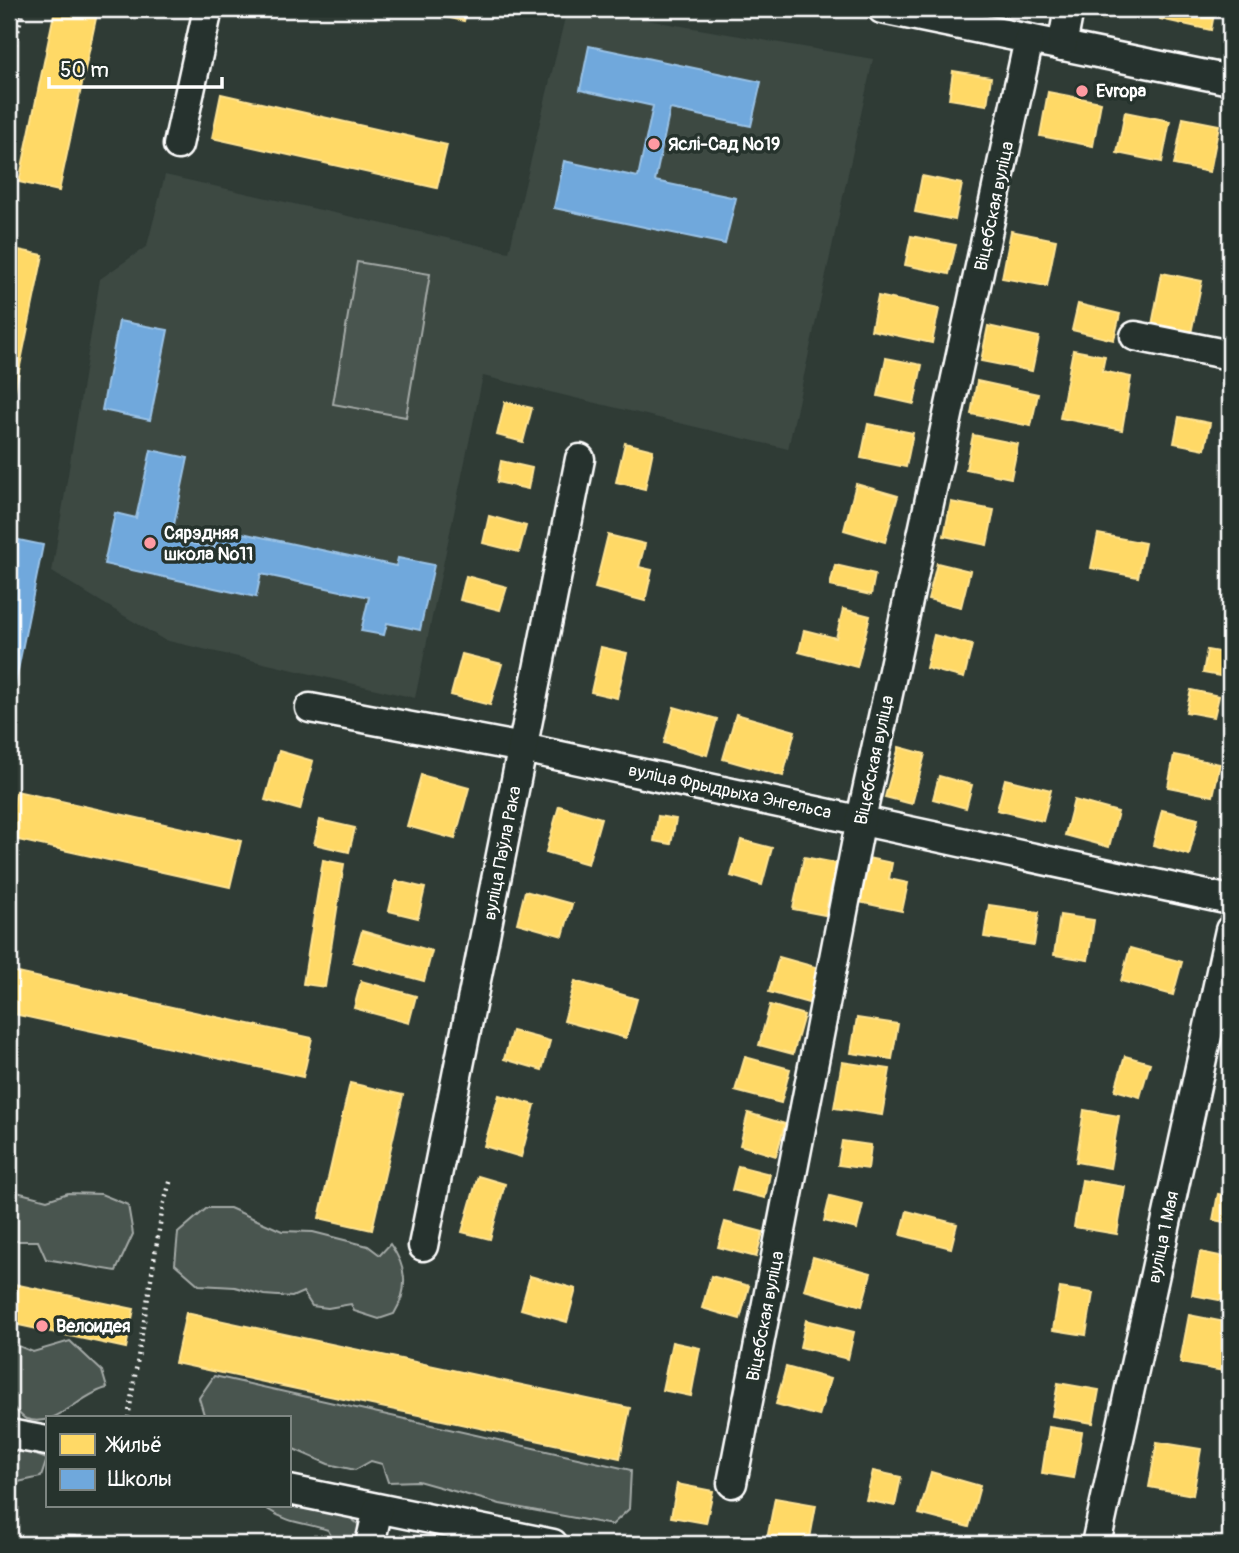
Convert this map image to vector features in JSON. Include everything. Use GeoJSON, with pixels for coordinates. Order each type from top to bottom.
{"type":"FeatureCollection","features":[{"type":"Feature","properties":{"kind":"street"},"geometry":{"type":"LineString","coordinates":[[178,145],[208,9]]}},
{"type":"Feature","properties":{"kind":"street"},"geometry":{"type":"LineString","coordinates":[[882,9],[1230,80]]}},
{"type":"Feature","properties":{"kind":"street"},"geometry":{"type":"LineString","coordinates":[[1062,46],[1069,9]]}},
{"type":"Feature","properties":{"kind":"street","name":"Віцебская вуліца"},"geometry":{"type":"LineString","coordinates":[[732,1483],[862,819],[1029,39]]}},
{"type":"Feature","properties":{"kind":"street"},"geometry":{"type":"LineString","coordinates":[[1135,336],[1230,355]]}},
{"type":"Feature","properties":{"kind":"street","name":"вуліца Паўла Рака"},"geometry":{"type":"LineString","coordinates":[[423,1246],[580,460]]}},
{"type":"Feature","properties":{"kind":"street","name":"вуліца Фрыдрыха Энгельса"},"geometry":{"type":"LineString","coordinates":[[310,708],[523,748],[862,819],[1230,901]]}},
{"type":"Feature","properties":{"kind":"street","name":"вуліца 1 Мая"},"geometry":{"type":"LineString","coordinates":[[1096,1544],[1230,930]]}},
{"type":"Feature","properties":{"kind":"street"},"geometry":{"type":"LineString","coordinates":[[9,1434],[46,1441]]}},
{"type":"Feature","properties":{"kind":"street"},"geometry":{"type":"LineString","coordinates":[[290,1490],[553,1544]]}},
{"type":"Feature","properties":{"kind":"street"},"geometry":{"type":"LineString","coordinates":[[370,1544],[378,1509]]}},
{"type":"Feature","properties":{"kind":"path"},"geometry":{"type":"LineString","coordinates":[[9,72],[23,9]]}},
{"type":"Feature","properties":{"kind":"path"},"geometry":{"type":"LineString","coordinates":[[128,1416],[163,1206],[171,1179]]}},
{"type":"Feature","properties":{"kind":"shaded area"},"geometry":{"type":"Polygon","coordinates":[[[567,9],[583,9],[873,59],[788,449],[483,376],[415,698],[164,640],[52,572],[100,279],[147,246],[165,175],[509,252],[567,9]]]}},
{"type":"Feature","properties":{"kind":"shaded area"},"geometry":{"type":"Polygon","coordinates":[[[357,262],[430,274],[406,417],[333,404],[357,262]]]}},
{"type":"Feature","properties":{"kind":"shaded area"},"geometry":{"type":"Polygon","coordinates":[[[9,1190],[47,1200],[68,1193],[101,1194],[128,1205],[133,1234],[116,1271],[46,1259],[38,1241],[9,1241],[9,1190]]]}},
{"type":"Feature","properties":{"kind":"shaded area"},"geometry":{"type":"Polygon","coordinates":[[[207,1208],[230,1208],[282,1231],[313,1232],[368,1246],[380,1255],[390,1244],[403,1270],[404,1287],[399,1305],[394,1314],[379,1319],[354,1311],[351,1304],[328,1308],[312,1306],[303,1292],[292,1297],[264,1295],[235,1287],[199,1285],[175,1264],[178,1233],[207,1208]]]}},
{"type":"Feature","properties":{"kind":"shaded area"},"geometry":{"type":"Polygon","coordinates":[[[70,1341],[102,1371],[107,1388],[97,1391],[56,1416],[46,1416],[46,1419],[37,1421],[26,1419],[9,1405],[9,1342],[33,1352],[70,1341]]]}},
{"type":"Feature","properties":{"kind":"shaded area"},"geometry":{"type":"Polygon","coordinates":[[[214,1376],[631,1470],[629,1509],[612,1525],[500,1504],[418,1481],[388,1482],[382,1464],[371,1461],[355,1470],[328,1464],[290,1447],[290,1416],[204,1416],[199,1398],[214,1376]]]}},
{"type":"Feature","properties":{"kind":"shaded area"},"geometry":{"type":"Polygon","coordinates":[[[9,1445],[46,1459],[41,1477],[9,1484],[9,1445]]]}},
{"type":"Feature","properties":{"kind":"shaded area"},"geometry":{"type":"Polygon","coordinates":[[[290,1502],[336,1507],[358,1524],[358,1544],[335,1544],[328,1530],[290,1520],[267,1509],[290,1508],[290,1502]]]}},
{"type":"Feature","properties":{"kind":"shaded area"},"geometry":{"type":"Polygon","coordinates":[[[56,1535],[76,1536],[81,1544],[42,1544],[56,1535]]]}},
{"type":"Feature","properties":{"kind":"building: Жильё"},"geometry":{"type":"Polygon","coordinates":[[[55,9],[98,9],[59,191],[19,182],[55,9]]]}},
{"type":"Feature","properties":{"kind":"building: Жильё"},"geometry":{"type":"Polygon","coordinates":[[[410,9],[467,9],[464,21],[410,9]]]}},
{"type":"Feature","properties":{"kind":"building: Жильё"},"geometry":{"type":"Polygon","coordinates":[[[1081,9],[1108,9],[1105,19],[1080,14],[1081,9]]]}},
{"type":"Feature","properties":{"kind":"building: Жильё"},"geometry":{"type":"Polygon","coordinates":[[[1162,9],[1215,9],[1211,30],[1160,19],[1162,9]]]}},
{"type":"Feature","properties":{"kind":"building: Жильё"},"geometry":{"type":"Polygon","coordinates":[[[953,71],[991,77],[987,105],[949,99],[953,71]]]}},
{"type":"Feature","properties":{"kind":"building: Жильё"},"geometry":{"type":"Polygon","coordinates":[[[1048,92],[1101,102],[1093,146],[1040,136],[1048,92]]]}},
{"type":"Feature","properties":{"kind":"building: Жильё"},"geometry":{"type":"Polygon","coordinates":[[[221,94],[447,145],[437,188],[212,138],[221,94]]]}},
{"type":"Feature","properties":{"kind":"building: Жильё"},"geometry":{"type":"Polygon","coordinates":[[[1125,112],[1170,121],[1162,162],[1117,153],[1125,112]]]}},
{"type":"Feature","properties":{"kind":"building: Жильё"},"geometry":{"type":"Polygon","coordinates":[[[1183,118],[1219,125],[1210,172],[1174,165],[1183,118]]]}},
{"type":"Feature","properties":{"kind":"building: Жильё"},"geometry":{"type":"Polygon","coordinates":[[[922,176],[962,184],[955,220],[915,212],[922,176]]]}},
{"type":"Feature","properties":{"kind":"building: Жильё"},"geometry":{"type":"Polygon","coordinates":[[[1011,231],[1056,240],[1047,286],[1002,278],[1011,231]]]}},
{"type":"Feature","properties":{"kind":"building: Жильё"},"geometry":{"type":"Polygon","coordinates":[[[911,236],[956,245],[949,274],[905,265],[911,236]]]}},
{"type":"Feature","properties":{"kind":"building: Жильё"},"geometry":{"type":"Polygon","coordinates":[[[9,248],[43,255],[9,419],[9,248]]]}},
{"type":"Feature","properties":{"kind":"building: Жильё"},"geometry":{"type":"Polygon","coordinates":[[[1230,264],[1230,307],[1222,306],[1230,264]]]}},
{"type":"Feature","properties":{"kind":"building: Жильё"},"geometry":{"type":"Polygon","coordinates":[[[1162,273],[1202,281],[1190,338],[1151,330],[1162,273]]]}},
{"type":"Feature","properties":{"kind":"building: Жильё"},"geometry":{"type":"Polygon","coordinates":[[[878,296],[939,309],[932,343],[871,330],[878,296]]]}},
{"type":"Feature","properties":{"kind":"building: Жильё"},"geometry":{"type":"Polygon","coordinates":[[[1078,304],[1120,314],[1114,340],[1072,330],[1078,304]]]}},
{"type":"Feature","properties":{"kind":"building: Жильё"},"geometry":{"type":"Polygon","coordinates":[[[988,326],[1039,337],[1032,371],[981,361],[988,326]]]}},
{"type":"Feature","properties":{"kind":"building: Жильё"},"geometry":{"type":"Polygon","coordinates":[[[1073,350],[1105,356],[1102,371],[1131,377],[1122,430],[1060,418],[1073,350]]]}},
{"type":"Feature","properties":{"kind":"building: Жильё"},"geometry":{"type":"Polygon","coordinates":[[[886,358],[922,365],[914,404],[878,396],[886,358]]]}},
{"type":"Feature","properties":{"kind":"building: Жильё"},"geometry":{"type":"Polygon","coordinates":[[[977,381],[1038,394],[1031,426],[971,414],[977,381]]]}},
{"type":"Feature","properties":{"kind":"building: Жильё"},"geometry":{"type":"Polygon","coordinates":[[[505,402],[532,408],[523,442],[497,435],[505,402]]]}},
{"type":"Feature","properties":{"kind":"building: Жильё"},"geometry":{"type":"Polygon","coordinates":[[[1179,417],[1210,423],[1205,449],[1174,443],[1179,417]]]}},
{"type":"Feature","properties":{"kind":"building: Жильё"},"geometry":{"type":"Polygon","coordinates":[[[868,424],[913,433],[906,467],[861,458],[868,424]]]}},
{"type":"Feature","properties":{"kind":"building: Жильё"},"geometry":{"type":"Polygon","coordinates":[[[973,435],[1018,444],[1011,478],[966,469],[973,435]]]}},
{"type":"Feature","properties":{"kind":"building: Жильё"},"geometry":{"type":"Polygon","coordinates":[[[625,443],[653,450],[645,489],[616,482],[625,443]]]}},
{"type":"Feature","properties":{"kind":"building: Жильё"},"geometry":{"type":"Polygon","coordinates":[[[501,461],[532,468],[528,489],[497,482],[501,461]]]}},
{"type":"Feature","properties":{"kind":"building: Жильё"},"geometry":{"type":"Polygon","coordinates":[[[856,484],[898,496],[885,542],[844,530],[856,484]]]}},
{"type":"Feature","properties":{"kind":"building: Жильё"},"geometry":{"type":"Polygon","coordinates":[[[951,502],[994,510],[987,545],[944,536],[951,502]]]}},
{"type":"Feature","properties":{"kind":"building: Жильё"},"geometry":{"type":"Polygon","coordinates":[[[489,516],[526,526],[519,552],[483,543],[489,516]]]}},
{"type":"Feature","properties":{"kind":"building: Жильё"},"geometry":{"type":"Polygon","coordinates":[[[1098,534],[1145,543],[1138,577],[1091,568],[1098,534]]]}},
{"type":"Feature","properties":{"kind":"building: Жильё"},"geometry":{"type":"Polygon","coordinates":[[[608,535],[645,544],[639,567],[652,570],[645,601],[595,588],[608,535]]]}},
{"type":"Feature","properties":{"kind":"building: Жильё"},"geometry":{"type":"Polygon","coordinates":[[[937,563],[970,571],[961,607],[928,599],[937,563]]]}},
{"type":"Feature","properties":{"kind":"building: Жильё"},"geometry":{"type":"Polygon","coordinates":[[[835,565],[875,574],[871,595],[830,586],[835,565]]]}},
{"type":"Feature","properties":{"kind":"building: Жильё"},"geometry":{"type":"Polygon","coordinates":[[[466,576],[507,587],[500,610],[460,600],[466,576]]]}},
{"type":"Feature","properties":{"kind":"building: Жильё"},"geometry":{"type":"Polygon","coordinates":[[[843,609],[870,616],[857,667],[799,652],[804,630],[836,638],[843,609]]]}},
{"type":"Feature","properties":{"kind":"building: Жильё"},"geometry":{"type":"Polygon","coordinates":[[[934,635],[972,645],[964,678],[926,668],[934,635]]]}},
{"type":"Feature","properties":{"kind":"building: Жильё"},"geometry":{"type":"Polygon","coordinates":[[[601,647],[627,653],[617,698],[591,692],[601,647]]]}},
{"type":"Feature","properties":{"kind":"building: Жильё"},"geometry":{"type":"Polygon","coordinates":[[[1207,650],[1230,654],[1226,677],[1203,673],[1207,650]]]}},
{"type":"Feature","properties":{"kind":"building: Жильё"},"geometry":{"type":"Polygon","coordinates":[[[462,654],[502,664],[490,705],[451,695],[462,654]]]}},
{"type":"Feature","properties":{"kind":"building: Жильё"},"geometry":{"type":"Polygon","coordinates":[[[1191,690],[1219,696],[1214,717],[1186,712],[1191,690]]]}},
{"type":"Feature","properties":{"kind":"building: Жильё"},"geometry":{"type":"Polygon","coordinates":[[[674,707],[717,719],[707,755],[664,743],[674,707]]]}},
{"type":"Feature","properties":{"kind":"building: Жильё"},"geometry":{"type":"Polygon","coordinates":[[[736,714],[795,731],[783,776],[723,759],[736,714]]]}},
{"type":"Feature","properties":{"kind":"building: Жильё"},"geometry":{"type":"Polygon","coordinates":[[[899,747],[925,754],[912,804],[885,797],[899,747]]]}},
{"type":"Feature","properties":{"kind":"building: Жильё"},"geometry":{"type":"Polygon","coordinates":[[[279,751],[313,761],[300,810],[265,800],[279,751]]]}},
{"type":"Feature","properties":{"kind":"building: Жильё"},"geometry":{"type":"Polygon","coordinates":[[[1174,755],[1220,764],[1213,796],[1168,787],[1174,755]]]}},
{"type":"Feature","properties":{"kind":"building: Жильё"},"geometry":{"type":"Polygon","coordinates":[[[421,775],[469,788],[455,839],[407,826],[421,775]]]}},
{"type":"Feature","properties":{"kind":"building: Жильё"},"geometry":{"type":"Polygon","coordinates":[[[939,776],[972,785],[966,808],[933,799],[939,776]]]}},
{"type":"Feature","properties":{"kind":"building: Жильё"},"geometry":{"type":"Polygon","coordinates":[[[1005,779],[1051,790],[1043,821],[997,810],[1005,779]]]}},
{"type":"Feature","properties":{"kind":"building: Жильё"},"geometry":{"type":"Polygon","coordinates":[[[16,791],[241,841],[230,887],[9,838],[16,791]]]}},
{"type":"Feature","properties":{"kind":"building: Жильё"},"geometry":{"type":"Polygon","coordinates":[[[1074,800],[1118,812],[1109,847],[1065,835],[1074,800]]]}},
{"type":"Feature","properties":{"kind":"building: Жильё"},"geometry":{"type":"Polygon","coordinates":[[[559,806],[601,818],[588,864],[546,852],[559,806]]]}},
{"type":"Feature","properties":{"kind":"building: Жильё"},"geometry":{"type":"Polygon","coordinates":[[[1162,810],[1198,819],[1189,855],[1153,845],[1162,810]]]}},
{"type":"Feature","properties":{"kind":"building: Жильё"},"geometry":{"type":"Polygon","coordinates":[[[658,816],[676,819],[671,844],[654,841],[658,816]]]}},
{"type":"Feature","properties":{"kind":"building: Жильё"},"geometry":{"type":"Polygon","coordinates":[[[320,820],[355,828],[349,852],[314,844],[320,820]]]}},
{"type":"Feature","properties":{"kind":"building: Жильё"},"geometry":{"type":"Polygon","coordinates":[[[741,840],[772,848],[762,885],[731,876],[741,840]]]}},
{"type":"Feature","properties":{"kind":"building: Жильё"},"geometry":{"type":"Polygon","coordinates":[[[804,857],[836,863],[825,915],[793,909],[804,857]]]}},
{"type":"Feature","properties":{"kind":"building: Жильё"},"geometry":{"type":"Polygon","coordinates":[[[863,857],[892,863],[889,879],[908,883],[902,911],[854,901],[863,857]]]}},
{"type":"Feature","properties":{"kind":"building: Жильё"},"geometry":{"type":"Polygon","coordinates":[[[323,860],[344,864],[325,987],[303,984],[323,860]]]}},
{"type":"Feature","properties":{"kind":"building: Жильё"},"geometry":{"type":"Polygon","coordinates":[[[396,881],[425,888],[418,918],[389,911],[396,881]]]}},
{"type":"Feature","properties":{"kind":"building: Жильё"},"geometry":{"type":"Polygon","coordinates":[[[525,891],[572,904],[563,936],[517,923],[525,891]]]}},
{"type":"Feature","properties":{"kind":"building: Жильё"},"geometry":{"type":"Polygon","coordinates":[[[989,905],[1039,912],[1034,945],[984,937],[989,905]]]}},
{"type":"Feature","properties":{"kind":"building: Жильё"},"geometry":{"type":"Polygon","coordinates":[[[1060,915],[1094,920],[1088,960],[1054,955],[1060,915]]]}},
{"type":"Feature","properties":{"kind":"building: Жильё"},"geometry":{"type":"Polygon","coordinates":[[[362,931],[432,951],[424,981],[353,962],[362,931]]]}},
{"type":"Feature","properties":{"kind":"building: Жильё"},"geometry":{"type":"Polygon","coordinates":[[[1130,948],[1182,962],[1173,995],[1121,981],[1130,948]]]}},
{"type":"Feature","properties":{"kind":"building: Жильё"},"geometry":{"type":"Polygon","coordinates":[[[779,957],[822,969],[812,1004],[769,992],[779,957]]]}},
{"type":"Feature","properties":{"kind":"building: Жильё"},"geometry":{"type":"Polygon","coordinates":[[[9,971],[312,1038],[303,1077],[9,1013],[9,971]]]}},
{"type":"Feature","properties":{"kind":"building: Жильё"},"geometry":{"type":"Polygon","coordinates":[[[361,981],[416,996],[409,1023],[354,1008],[361,981]]]}},
{"type":"Feature","properties":{"kind":"building: Жильё"},"geometry":{"type":"Polygon","coordinates":[[[575,981],[637,999],[626,1038],[564,1021],[575,981]]]}},
{"type":"Feature","properties":{"kind":"building: Жильё"},"geometry":{"type":"Polygon","coordinates":[[[770,1005],[804,1015],[793,1054],[759,1045],[770,1005]]]}},
{"type":"Feature","properties":{"kind":"building: Жильё"},"geometry":{"type":"Polygon","coordinates":[[[857,1018],[898,1024],[892,1059],[851,1053],[857,1018]]]}},
{"type":"Feature","properties":{"kind":"building: Жильё"},"geometry":{"type":"Polygon","coordinates":[[[512,1031],[550,1041],[542,1070],[504,1059],[512,1031]]]}},
{"type":"Feature","properties":{"kind":"building: Жильё"},"geometry":{"type":"Polygon","coordinates":[[[1125,1056],[1150,1063],[1140,1097],[1115,1090],[1125,1056]]]}},
{"type":"Feature","properties":{"kind":"building: Жильё"},"geometry":{"type":"Polygon","coordinates":[[[745,1057],[790,1069],[781,1103],[735,1091],[745,1057]]]}},
{"type":"Feature","properties":{"kind":"building: Жильё"},"geometry":{"type":"Polygon","coordinates":[[[842,1062],[890,1069],[882,1115],[834,1108],[842,1062]]]}},
{"type":"Feature","properties":{"kind":"building: Жильё"},"geometry":{"type":"Polygon","coordinates":[[[350,1083],[403,1095],[372,1230],[319,1218],[350,1083]]]}},
{"type":"Feature","properties":{"kind":"building: Жильё"},"geometry":{"type":"Polygon","coordinates":[[[499,1095],[535,1105],[521,1157],[484,1146],[499,1095]]]}},
{"type":"Feature","properties":{"kind":"building: Жильё"},"geometry":{"type":"Polygon","coordinates":[[[1084,1110],[1119,1116],[1110,1168],[1076,1162],[1084,1110]]]}},
{"type":"Feature","properties":{"kind":"building: Жильё"},"geometry":{"type":"Polygon","coordinates":[[[748,1113],[785,1124],[776,1156],[740,1145],[748,1113]]]}},
{"type":"Feature","properties":{"kind":"building: Жильё"},"geometry":{"type":"Polygon","coordinates":[[[842,1141],[871,1145],[868,1169],[838,1165],[842,1141]]]}},
{"type":"Feature","properties":{"kind":"building: Жильё"},"geometry":{"type":"Polygon","coordinates":[[[738,1166],[770,1174],[765,1198],[732,1190],[738,1166]]]}},
{"type":"Feature","properties":{"kind":"building: Жильё"},"geometry":{"type":"Polygon","coordinates":[[[478,1176],[505,1184],[490,1239],[462,1232],[478,1176]]]}},
{"type":"Feature","properties":{"kind":"building: Жильё"},"geometry":{"type":"Polygon","coordinates":[[[1082,1180],[1125,1187],[1117,1234],[1074,1227],[1082,1180]]]}},
{"type":"Feature","properties":{"kind":"building: Жильё"},"geometry":{"type":"Polygon","coordinates":[[[1218,1194],[1230,1196],[1230,1223],[1213,1220],[1218,1194]]]}},
{"type":"Feature","properties":{"kind":"building: Жильё"},"geometry":{"type":"Polygon","coordinates":[[[830,1196],[863,1204],[857,1229],[824,1221],[830,1196]]]}},
{"type":"Feature","properties":{"kind":"building: Жильё"},"geometry":{"type":"Polygon","coordinates":[[[907,1211],[957,1224],[951,1248],[901,1235],[907,1211]]]}},
{"type":"Feature","properties":{"kind":"building: Жильё"},"geometry":{"type":"Polygon","coordinates":[[[725,1222],[763,1232],[756,1257],[718,1247],[725,1222]]]}},
{"type":"Feature","properties":{"kind":"building: Жильё"},"geometry":{"type":"Polygon","coordinates":[[[1200,1252],[1230,1258],[1230,1302],[1192,1295],[1200,1252]]]}},
{"type":"Feature","properties":{"kind":"building: Жильё"},"geometry":{"type":"Polygon","coordinates":[[[813,1257],[871,1273],[862,1306],[804,1290],[813,1257]]]}},
{"type":"Feature","properties":{"kind":"building: Жильё"},"geometry":{"type":"Polygon","coordinates":[[[530,1276],[576,1289],[567,1322],[521,1309],[530,1276]]]}},
{"type":"Feature","properties":{"kind":"building: Жильё"},"geometry":{"type":"Polygon","coordinates":[[[711,1276],[749,1286],[740,1319],[702,1308],[711,1276]]]}},
{"type":"Feature","properties":{"kind":"building: Жильё"},"geometry":{"type":"Polygon","coordinates":[[[9,1283],[134,1309],[126,1348],[9,1323],[9,1283]]]}},
{"type":"Feature","properties":{"kind":"building: Жильё"},"geometry":{"type":"Polygon","coordinates":[[[1060,1288],[1093,1293],[1086,1335],[1053,1330],[1060,1288]]]}},
{"type":"Feature","properties":{"kind":"building: Жильё"},"geometry":{"type":"Polygon","coordinates":[[[186,1313],[630,1408],[620,1458],[175,1363],[186,1313]]]}},
{"type":"Feature","properties":{"kind":"building: Жильё"},"geometry":{"type":"Polygon","coordinates":[[[1189,1315],[1230,1323],[1224,1371],[1180,1363],[1189,1315]]]}},
{"type":"Feature","properties":{"kind":"building: Жильё"},"geometry":{"type":"Polygon","coordinates":[[[806,1320],[854,1332],[848,1359],[800,1347],[806,1320]]]}},
{"type":"Feature","properties":{"kind":"building: Жильё"},"geometry":{"type":"Polygon","coordinates":[[[672,1342],[700,1348],[691,1396],[662,1390],[672,1342]]]}},
{"type":"Feature","properties":{"kind":"building: Жильё"},"geometry":{"type":"Polygon","coordinates":[[[786,1367],[830,1379],[819,1416],[776,1404],[786,1367]]]}},
{"type":"Feature","properties":{"kind":"building: Жильё"},"geometry":{"type":"Polygon","coordinates":[[[1058,1383],[1099,1390],[1093,1423],[1052,1416],[1058,1383]]]}},
{"type":"Feature","properties":{"kind":"building: Жильё"},"geometry":{"type":"Polygon","coordinates":[[[1049,1427],[1082,1432],[1074,1478],[1042,1473],[1049,1427]]]}},
{"type":"Feature","properties":{"kind":"building: Жильё"},"geometry":{"type":"Polygon","coordinates":[[[1157,1442],[1201,1449],[1193,1495],[1149,1487],[1157,1442]]]}},
{"type":"Feature","properties":{"kind":"building: Жильё"},"geometry":{"type":"Polygon","coordinates":[[[873,1471],[901,1477],[895,1506],[866,1500],[873,1471]]]}},
{"type":"Feature","properties":{"kind":"building: Жильё"},"geometry":{"type":"Polygon","coordinates":[[[931,1472],[980,1486],[969,1527],[919,1514],[931,1472]]]}},
{"type":"Feature","properties":{"kind":"building: Жильё"},"geometry":{"type":"Polygon","coordinates":[[[677,1484],[713,1491],[706,1523],[671,1517],[677,1484]]]}},
{"type":"Feature","properties":{"kind":"building: Жильё"},"geometry":{"type":"Polygon","coordinates":[[[775,1498],[816,1505],[809,1544],[766,1544],[775,1498]]]}},
{"type":"Feature","properties":{"kind":"building: Школы","name":"Яслі-Сад №19"},"geometry":{"type":"Polygon","coordinates":[[[589,46],[761,82],[751,126],[670,109],[655,181],[736,198],[725,244],[554,208],[564,161],[638,177],[653,106],[580,90],[589,46]]]}},
{"type":"Feature","properties":{"kind":"building: Школы"},"geometry":{"type":"Polygon","coordinates":[[[119,321],[168,330],[150,420],[102,410],[119,321]]]}},
{"type":"Feature","properties":{"kind":"building: Школы","name":"Сярэдняя школа №11"},"geometry":{"type":"Polygon","coordinates":[[[151,450],[188,458],[171,539],[214,548],[219,528],[396,566],[398,558],[434,565],[420,630],[387,623],[384,635],[361,631],[369,597],[261,574],[256,597],[104,564],[115,513],[136,518],[151,450]]]}},
{"type":"Feature","properties":{"kind":"building: Школы"},"geometry":{"type":"Polygon","coordinates":[[[9,538],[43,545],[9,715],[9,538]]]}},
{"type":"Feature","properties":{"kind":"place","name":"Evropa"},"geometry":{"type":"Point","coordinates":[1082,91]}},
{"type":"Feature","properties":{"kind":"place","name":"Яслі-Сад №19"},"geometry":{"type":"Point","coordinates":[654,144]}},
{"type":"Feature","properties":{"kind":"place","name":"Сярэдняя школа №11"},"geometry":{"type":"Point","coordinates":[150,543]}},
{"type":"Feature","properties":{"kind":"place","name":"Велоидея"},"geometry":{"type":"Point","coordinates":[42,1326]}}]}
